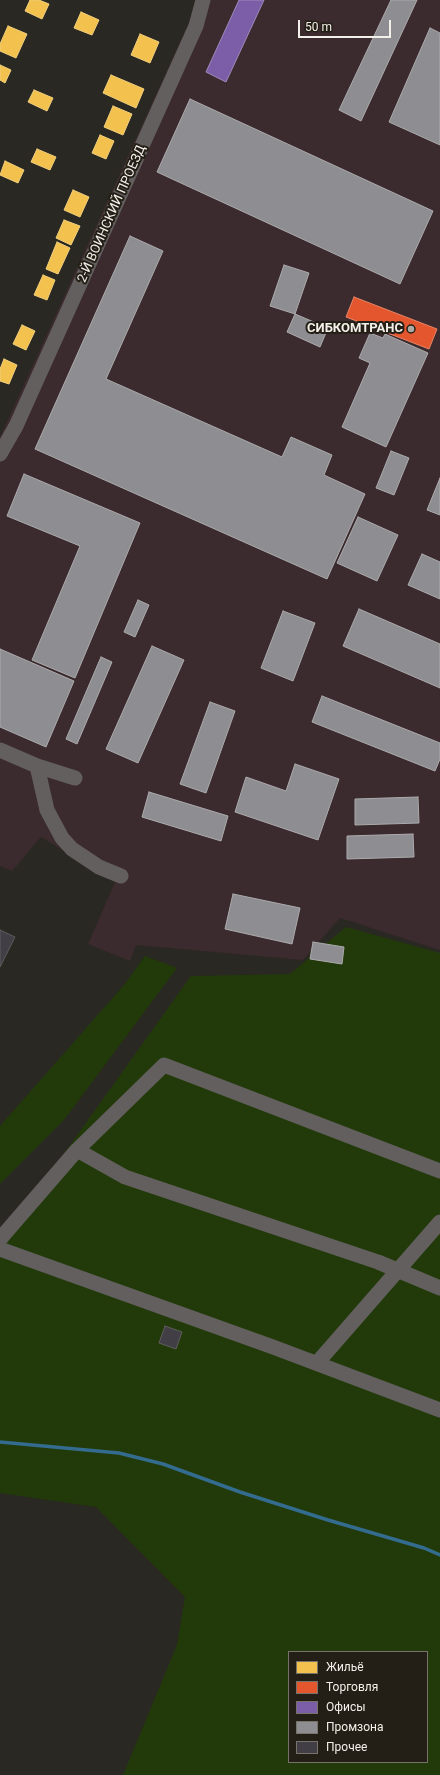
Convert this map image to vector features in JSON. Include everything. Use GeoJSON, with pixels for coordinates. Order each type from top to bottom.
{"type":"FeatureCollection","features":[{"type":"Feature","properties":{"kind":"street","name":"2-Й ВОИНСКИЙ ПРОЕЗД"},"geometry":{"type":"LineString","coordinates":[[0,454],[16,426],[193,34],[203,0]]}},
{"type":"Feature","properties":{"kind":"street"},"geometry":{"type":"LineString","coordinates":[[0,750],[37,766],[75,778]]}},
{"type":"Feature","properties":{"kind":"street"},"geometry":{"type":"LineString","coordinates":[[37,766],[47,810],[62,838],[72,849],[99,867],[121,876]]}},
{"type":"Feature","properties":{"kind":"street"},"geometry":{"type":"LineString","coordinates":[[0,1239],[77,1150],[164,1065],[440,1171]]}},
{"type":"Feature","properties":{"kind":"street"},"geometry":{"type":"LineString","coordinates":[[77,1150],[124,1176],[398,1270],[440,1288]]}},
{"type":"Feature","properties":{"kind":"street"},"geometry":{"type":"LineString","coordinates":[[317,1363],[440,1222]]}},
{"type":"Feature","properties":{"kind":"street"},"geometry":{"type":"LineString","coordinates":[[0,1249],[317,1363],[440,1410]]}},
{"type":"Feature","properties":{"kind":"shaded area"},"geometry":{"type":"Polygon","coordinates":[[[199,0],[440,0],[440,950],[340,918],[303,960],[136,945],[130,961],[88,944],[115,882],[41,837],[12,871],[0,866],[0,437],[199,0]]]}},
{"type":"Feature","properties":{"kind":"green space"},"geometry":{"type":"Polygon","coordinates":[[[346,927],[440,953],[440,1775],[123,1775],[177,1645],[185,1597],[96,1507],[0,1493],[0,1243],[191,976],[290,974],[346,927]]]}},
{"type":"Feature","properties":{"kind":"green space"},"geometry":{"type":"Polygon","coordinates":[[[145,956],[177,968],[64,1120],[0,1184],[0,1126],[124,985],[145,956]]]}},
{"type":"Feature","properties":{"kind":"building: Жильё"},"geometry":{"type":"Polygon","coordinates":[[[30,0],[39,0],[49,4],[42,19],[25,11],[30,0]]]}},
{"type":"Feature","properties":{"kind":"building: Жильё"},"geometry":{"type":"Polygon","coordinates":[[[81,12],[99,20],[92,35],[74,28],[81,12]]]}},
{"type":"Feature","properties":{"kind":"building: Жильё"},"geometry":{"type":"Polygon","coordinates":[[[8,26],[27,34],[16,58],[0,51],[0,44],[8,26]]]}},
{"type":"Feature","properties":{"kind":"building: Жильё"},"geometry":{"type":"Polygon","coordinates":[[[140,34],[159,42],[150,63],[131,55],[140,34]]]}},
{"type":"Feature","properties":{"kind":"building: Жильё"},"geometry":{"type":"Polygon","coordinates":[[[0,65],[11,70],[5,83],[0,80],[0,65]]]}},
{"type":"Feature","properties":{"kind":"building: Жильё"},"geometry":{"type":"Polygon","coordinates":[[[111,75],[144,89],[136,108],[103,93],[111,75]]]}},
{"type":"Feature","properties":{"kind":"building: Жильё"},"geometry":{"type":"Polygon","coordinates":[[[34,90],[53,98],[47,111],[28,102],[34,90]]]}},
{"type":"Feature","properties":{"kind":"building: Жильё"},"geometry":{"type":"Polygon","coordinates":[[[113,106],[132,114],[123,135],[104,127],[113,106]]]}},
{"type":"Feature","properties":{"kind":"building: Жильё"},"geometry":{"type":"Polygon","coordinates":[[[100,135],[114,141],[106,159],[92,153],[100,135]]]}},
{"type":"Feature","properties":{"kind":"building: Жильё"},"geometry":{"type":"Polygon","coordinates":[[[37,149],[56,157],[50,170],[31,162],[37,149]]]}},
{"type":"Feature","properties":{"kind":"building: Жильё"},"geometry":{"type":"Polygon","coordinates":[[[5,161],[24,170],[18,183],[0,175],[5,161]]]}},
{"type":"Feature","properties":{"kind":"building: Жильё"},"geometry":{"type":"Polygon","coordinates":[[[73,190],[89,197],[80,217],[64,210],[73,190]]]}},
{"type":"Feature","properties":{"kind":"building: Жильё"},"geometry":{"type":"Polygon","coordinates":[[[64,220],[80,226],[71,245],[56,238],[64,220]]]}},
{"type":"Feature","properties":{"kind":"building: Жильё"},"geometry":{"type":"Polygon","coordinates":[[[57,242],[70,248],[58,274],[46,269],[57,242]]]}},
{"type":"Feature","properties":{"kind":"building: Жильё"},"geometry":{"type":"Polygon","coordinates":[[[43,275],[55,280],[47,300],[34,295],[43,275]]]}},
{"type":"Feature","properties":{"kind":"building: Жильё"},"geometry":{"type":"Polygon","coordinates":[[[22,325],[35,331],[26,350],[13,344],[22,325]]]}},
{"type":"Feature","properties":{"kind":"building: Жильё"},"geometry":{"type":"Polygon","coordinates":[[[4,359],[17,365],[9,384],[0,381],[0,369],[4,359]]]}},
{"type":"Feature","properties":{"kind":"building: Торговля"},"geometry":{"type":"Polygon","coordinates":[[[354,297],[437,329],[429,349],[346,317],[354,297]]]}},
{"type":"Feature","properties":{"kind":"building: Офисы"},"geometry":{"type":"Polygon","coordinates":[[[239,0],[264,0],[226,82],[206,72],[239,0]]]}},
{"type":"Feature","properties":{"kind":"building: Промзона"},"geometry":{"type":"Polygon","coordinates":[[[391,0],[417,0],[361,121],[339,110],[391,0]]]}},
{"type":"Feature","properties":{"kind":"building: Промзона"},"geometry":{"type":"Polygon","coordinates":[[[430,28],[440,33],[440,145],[389,122],[430,28]]]}},
{"type":"Feature","properties":{"kind":"building: Промзона"},"geometry":{"type":"Polygon","coordinates":[[[190,99],[433,211],[400,284],[157,172],[190,99]]]}},
{"type":"Feature","properties":{"kind":"building: Промзона"},"geometry":{"type":"Polygon","coordinates":[[[130,236],[163,251],[106,379],[282,457],[291,437],[332,455],[324,475],[365,494],[327,579],[35,449],[130,236]]]}},
{"type":"Feature","properties":{"kind":"building: Промзона"},"geometry":{"type":"Polygon","coordinates":[[[284,265],[309,273],[295,314],[270,306],[284,265]]]}},
{"type":"Feature","properties":{"kind":"building: Промзона"},"geometry":{"type":"Polygon","coordinates":[[[295,314],[328,328],[320,347],[287,332],[295,314]]]}},
{"type":"Feature","properties":{"kind":"building: Промзона"},"geometry":{"type":"Polygon","coordinates":[[[370,333],[383,338],[385,334],[428,353],[386,447],[342,427],[370,363],[359,358],[370,333]]]}},
{"type":"Feature","properties":{"kind":"building: Промзона"},"geometry":{"type":"Polygon","coordinates":[[[391,451],[409,458],[394,495],[376,488],[391,451]]]}},
{"type":"Feature","properties":{"kind":"building: Промзона"},"geometry":{"type":"Polygon","coordinates":[[[24,474],[140,523],[75,678],[32,660],[80,546],[7,516],[24,474]]]}},
{"type":"Feature","properties":{"kind":"building: Промзона"},"geometry":{"type":"Polygon","coordinates":[[[440,478],[440,515],[427,510],[440,478]]]}},
{"type":"Feature","properties":{"kind":"building: Промзона"},"geometry":{"type":"Polygon","coordinates":[[[358,517],[398,535],[377,581],[337,563],[358,517]]]}},
{"type":"Feature","properties":{"kind":"building: Промзона"},"geometry":{"type":"Polygon","coordinates":[[[422,554],[440,562],[440,599],[408,585],[422,554]]]}},
{"type":"Feature","properties":{"kind":"building: Промзона"},"geometry":{"type":"Polygon","coordinates":[[[138,600],[149,605],[135,637],[124,632],[138,600]]]}},
{"type":"Feature","properties":{"kind":"building: Промзона"},"geometry":{"type":"Polygon","coordinates":[[[359,609],[440,644],[440,688],[343,646],[359,609]]]}},
{"type":"Feature","properties":{"kind":"building: Промзона"},"geometry":{"type":"Polygon","coordinates":[[[283,611],[315,623],[293,681],[261,668],[283,611]]]}},
{"type":"Feature","properties":{"kind":"building: Промзона"},"geometry":{"type":"Polygon","coordinates":[[[152,646],[184,660],[138,763],[106,749],[152,646]]]}},
{"type":"Feature","properties":{"kind":"building: Промзона"},"geometry":{"type":"Polygon","coordinates":[[[0,649],[74,681],[46,747],[0,727],[0,649]]]}},
{"type":"Feature","properties":{"kind":"building: Промзона"},"geometry":{"type":"Polygon","coordinates":[[[101,657],[112,662],[77,744],[66,739],[101,657]]]}},
{"type":"Feature","properties":{"kind":"building: Промзона"},"geometry":{"type":"Polygon","coordinates":[[[322,696],[440,743],[440,759],[435,771],[312,722],[322,696]]]}},
{"type":"Feature","properties":{"kind":"building: Промзона"},"geometry":{"type":"Polygon","coordinates":[[[210,702],[235,711],[206,793],[180,784],[210,702]]]}},
{"type":"Feature","properties":{"kind":"building: Промзона"},"geometry":{"type":"Polygon","coordinates":[[[295,764],[339,779],[318,840],[235,812],[246,777],[286,791],[295,764]]]}},
{"type":"Feature","properties":{"kind":"building: Промзона"},"geometry":{"type":"Polygon","coordinates":[[[149,792],[228,816],[221,841],[142,817],[149,792]]]}},
{"type":"Feature","properties":{"kind":"building: Промзона"},"geometry":{"type":"Polygon","coordinates":[[[418,797],[419,823],[355,825],[355,799],[418,797]]]}},
{"type":"Feature","properties":{"kind":"building: Промзона"},"geometry":{"type":"Polygon","coordinates":[[[413,834],[414,857],[347,859],[347,836],[413,834]]]}},
{"type":"Feature","properties":{"kind":"building: Промзона"},"geometry":{"type":"Polygon","coordinates":[[[233,894],[300,908],[292,944],[225,929],[233,894]]]}},
{"type":"Feature","properties":{"kind":"building: Промзона"},"geometry":{"type":"Polygon","coordinates":[[[313,942],[344,947],[342,964],[310,959],[313,942]]]}},
{"type":"Feature","properties":{"kind":"building: Прочее"},"geometry":{"type":"Polygon","coordinates":[[[0,930],[15,937],[0,967],[0,930]]]}},
{"type":"Feature","properties":{"kind":"building: Прочее"},"geometry":{"type":"Polygon","coordinates":[[[165,1326],[182,1332],[176,1349],[159,1343],[165,1326]]]}},
{"type":"Feature","properties":{"kind":"waterway"},"geometry":{"type":"LineString","coordinates":[[0,1442],[119,1453],[163,1464],[240,1492],[424,1548],[440,1555]]}},
{"type":"Feature","properties":{"kind":"place","name":"СИБКОМТРАНС"},"geometry":{"type":"Point","coordinates":[411,329]}}]}
